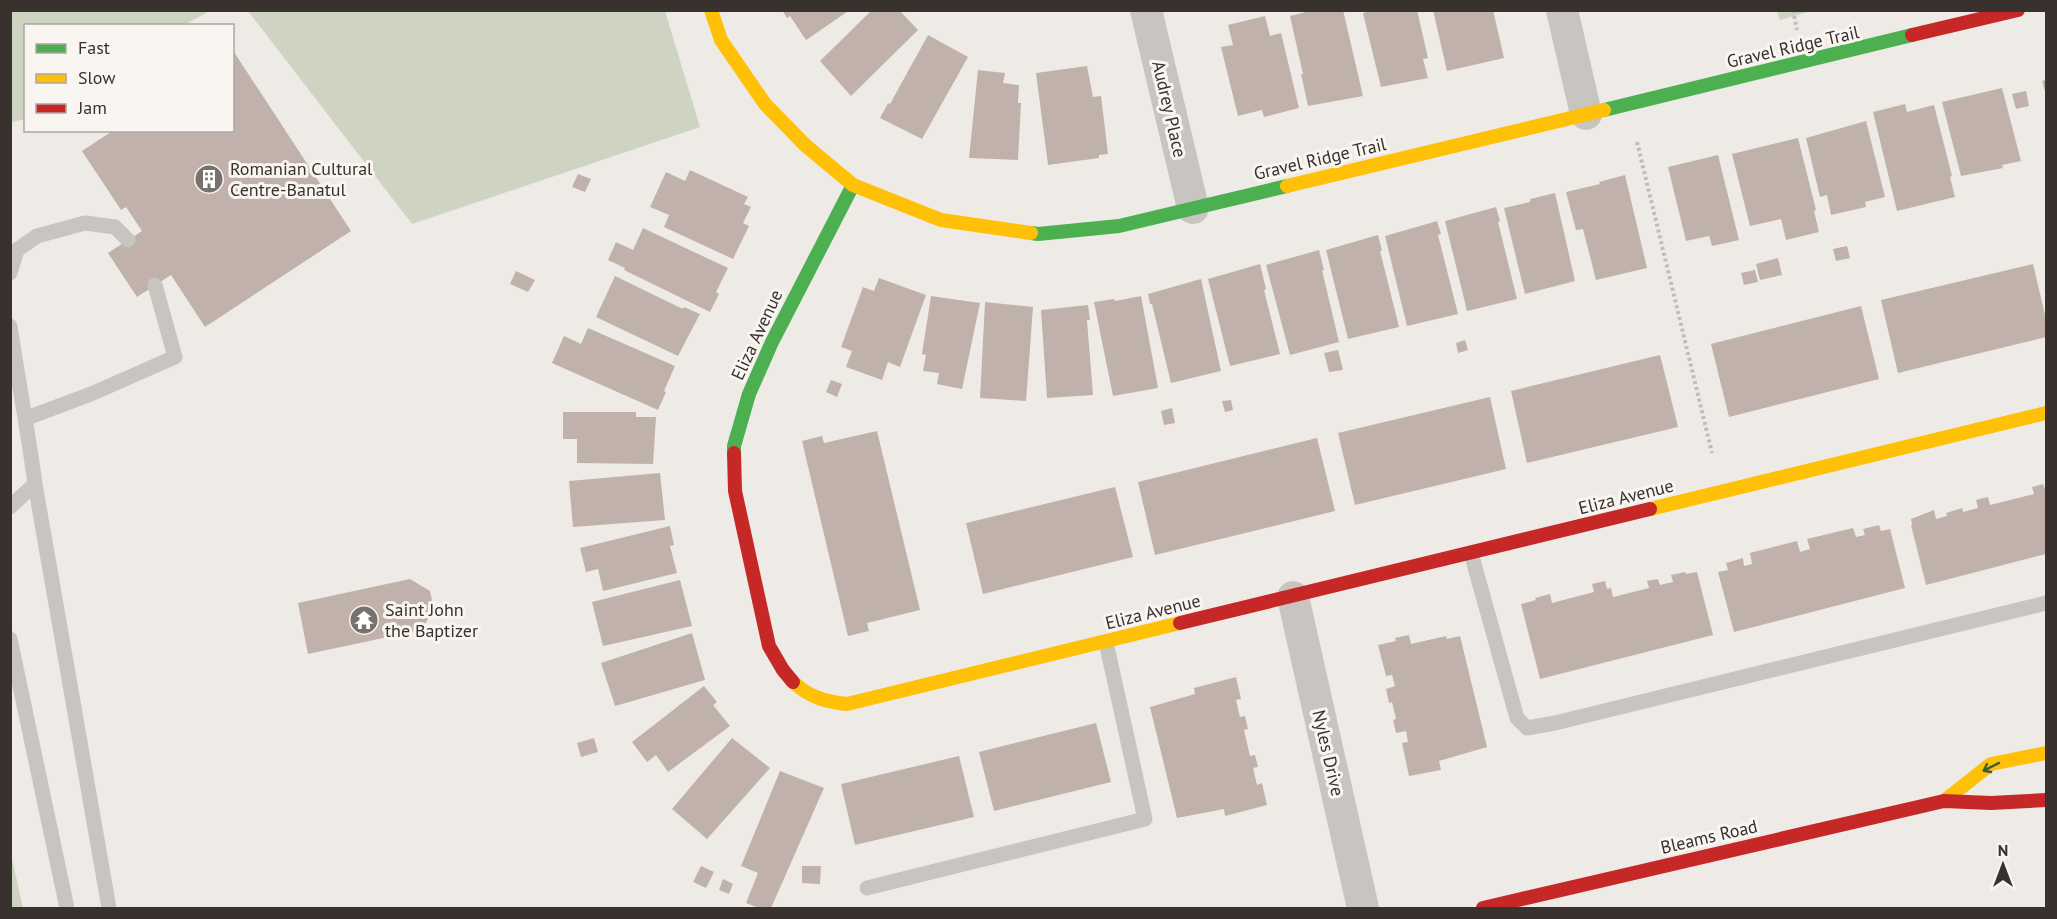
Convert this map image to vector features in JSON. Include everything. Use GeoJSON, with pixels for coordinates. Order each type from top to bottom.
{"type":"FeatureCollection","features":[{"type":"Feature","properties":{"kind":"street","name":"Gravel Ridge Trail"},"geometry":{"type":"LineString","coordinates":[[711,10],[721,40],[765,104],[805,146],[853,185],[941,220],[1038,234],[1119,226],[2018,10]]}},
{"type":"Feature","properties":{"kind":"street","name":"Audrey Place"},"geometry":{"type":"LineString","coordinates":[[1146,10],[1193,208]]}},
{"type":"Feature","properties":{"kind":"street"},"geometry":{"type":"LineString","coordinates":[[1562,10],[1586,114]]}},
{"type":"Feature","properties":{"kind":"street","name":"Eliza Avenue"},"geometry":{"type":"LineString","coordinates":[[853,185],[772,342],[749,394],[734,446],[735,490],[769,646],[778,665],[794,685],[818,699],[847,704],[2046,413]]}},
{"type":"Feature","properties":{"kind":"street","name":"Nyles Drive"},"geometry":{"type":"LineString","coordinates":[[1293,597],[1363,909]]}},
{"type":"Feature","properties":{"kind":"street","name":"Bleams Road"},"geometry":{"type":"LineString","coordinates":[[1944,801],[1991,764],[2046,753]]}},
{"type":"Feature","properties":{"kind":"street","name":"Bleams Road"},"geometry":{"type":"LineString","coordinates":[[1483,909],[1944,801],[1991,803],[2046,800]]}},
{"type":"Feature","properties":{"kind":"lane"},"geometry":{"type":"LineString","coordinates":[[10,273],[17,250],[38,236],[85,223],[115,227],[128,240]]}},
{"type":"Feature","properties":{"kind":"lane"},"geometry":{"type":"LineString","coordinates":[[27,418],[91,394],[175,357],[155,285]]}},
{"type":"Feature","properties":{"kind":"lane"},"geometry":{"type":"LineString","coordinates":[[10,326],[19,387],[27,418],[35,484],[109,909]]}},
{"type":"Feature","properties":{"kind":"lane"},"geometry":{"type":"LineString","coordinates":[[10,507],[35,484]]}},
{"type":"Feature","properties":{"kind":"lane"},"geometry":{"type":"LineString","coordinates":[[1471,553],[1517,718],[1527,729],[2046,603]]}},
{"type":"Feature","properties":{"kind":"lane"},"geometry":{"type":"LineString","coordinates":[[10,639],[67,909]]}},
{"type":"Feature","properties":{"kind":"lane"},"geometry":{"type":"LineString","coordinates":[[867,888],[1145,819],[1106,642]]}},
{"type":"Feature","properties":{"kind":"path"},"geometry":{"type":"LineString","coordinates":[[1637,142],[1712,453]]}},
{"type":"Feature","properties":{"kind":"green space"},"geometry":{"type":"Polygon","coordinates":[[[11,10],[210,10],[186,24],[24,24],[24,119],[11,122],[11,10]]]}},
{"type":"Feature","properties":{"kind":"green space"},"geometry":{"type":"Polygon","coordinates":[[[1811,10],[1780,20],[1777,11],[1811,10]]]}},
{"type":"Feature","properties":{"kind":"green space"},"geometry":{"type":"Polygon","coordinates":[[[248,11],[665,11],[700,127],[412,224],[248,11]]]}},
{"type":"Feature","properties":{"kind":"green space"},"geometry":{"type":"Polygon","coordinates":[[[11,854],[23,908],[11,908],[11,854]]]}},
{"type":"Feature","properties":{"kind":"building"},"geometry":{"type":"Polygon","coordinates":[[[782,10],[850,10],[806,40],[790,16],[787,18],[782,10]]]}},
{"type":"Feature","properties":{"kind":"building"},"geometry":{"type":"Polygon","coordinates":[[[872,10],[899,10],[918,30],[851,96],[820,61],[872,10]]]}},
{"type":"Feature","properties":{"kind":"building"},"geometry":{"type":"Polygon","coordinates":[[[1314,10],[1343,10],[1363,96],[1308,106],[1290,16],[1314,10]]]}},
{"type":"Feature","properties":{"kind":"building"},"geometry":{"type":"Polygon","coordinates":[[[1374,10],[1417,10],[1428,58],[1423,59],[1428,78],[1381,87],[1363,13],[1374,10]]]}},
{"type":"Feature","properties":{"kind":"building"},"geometry":{"type":"Polygon","coordinates":[[[1433,10],[1493,10],[1504,58],[1447,71],[1433,10]]]}},
{"type":"Feature","properties":{"kind":"building"},"geometry":{"type":"Polygon","coordinates":[[[1265,16],[1270,36],[1281,33],[1299,108],[1264,117],[1262,110],[1238,116],[1221,47],[1233,45],[1228,25],[1265,16]]]}},
{"type":"Feature","properties":{"kind":"building"},"geometry":{"type":"Polygon","coordinates":[[[928,35],[968,57],[922,139],[880,118],[928,35]]]}},
{"type":"Feature","properties":{"kind":"building","name":"Romanian Cultural Centre-Banatul"},"geometry":{"type":"Polygon","coordinates":[[[234,52],[351,231],[205,327],[171,275],[137,297],[108,253],[142,231],[126,207],[121,210],[82,151],[111,132],[234,132],[234,52]]]}},
{"type":"Feature","properties":{"kind":"building"},"geometry":{"type":"Polygon","coordinates":[[[1087,66],[1093,97],[1101,96],[1108,154],[1099,155],[1099,158],[1048,165],[1036,73],[1087,66]]]}},
{"type":"Feature","properties":{"kind":"building"},"geometry":{"type":"Polygon","coordinates":[[[978,70],[1005,73],[1003,83],[1019,85],[1018,103],[1021,103],[1018,160],[969,158],[978,70]]]}},
{"type":"Feature","properties":{"kind":"building"},"geometry":{"type":"Polygon","coordinates":[[[2046,80],[2046,95],[2042,81],[2046,80]]]}},
{"type":"Feature","properties":{"kind":"building"},"geometry":{"type":"Polygon","coordinates":[[[2002,88],[2021,161],[2002,165],[2003,168],[1961,176],[1942,102],[2002,88]]]}},
{"type":"Feature","properties":{"kind":"building"},"geometry":{"type":"Polygon","coordinates":[[[2026,91],[2029,106],[2016,109],[2012,94],[2026,91]]]}},
{"type":"Feature","properties":{"kind":"building"},"geometry":{"type":"Polygon","coordinates":[[[1905,104],[1907,112],[1934,105],[1955,197],[1897,211],[1873,112],[1905,104]]]}},
{"type":"Feature","properties":{"kind":"building"},"geometry":{"type":"Polygon","coordinates":[[[1866,121],[1885,197],[1865,202],[1866,207],[1831,215],[1827,195],[1820,197],[1806,138],[1866,121]]]}},
{"type":"Feature","properties":{"kind":"building"},"geometry":{"type":"Polygon","coordinates":[[[1798,138],[1816,210],[1814,211],[1819,232],[1786,240],[1781,219],[1750,226],[1732,154],[1798,138]]]}},
{"type":"Feature","properties":{"kind":"building"},"geometry":{"type":"Polygon","coordinates":[[[1718,155],[1739,240],[1712,246],[1709,236],[1686,241],[1668,167],[1718,155]]]}},
{"type":"Feature","properties":{"kind":"building"},"geometry":{"type":"Polygon","coordinates":[[[690,170],[748,197],[744,204],[751,207],[743,223],[749,226],[733,259],[664,227],[669,215],[650,207],[666,172],[685,181],[690,170]]]}},
{"type":"Feature","properties":{"kind":"building"},"geometry":{"type":"Polygon","coordinates":[[[578,174],[591,179],[585,192],[572,187],[578,174]]]}},
{"type":"Feature","properties":{"kind":"building"},"geometry":{"type":"Polygon","coordinates":[[[1625,175],[1647,268],[1596,280],[1583,229],[1576,230],[1566,192],[1625,175]]]}},
{"type":"Feature","properties":{"kind":"building"},"geometry":{"type":"Polygon","coordinates":[[[1555,193],[1575,281],[1525,294],[1504,208],[1555,193]]]}},
{"type":"Feature","properties":{"kind":"building"},"geometry":{"type":"Polygon","coordinates":[[[1496,207],[1517,299],[1467,311],[1445,221],[1496,207]]]}},
{"type":"Feature","properties":{"kind":"building"},"geometry":{"type":"Polygon","coordinates":[[[1437,221],[1441,234],[1438,235],[1458,314],[1407,326],[1385,236],[1437,221]]]}},
{"type":"Feature","properties":{"kind":"building"},"geometry":{"type":"Polygon","coordinates":[[[643,228],[728,268],[716,292],[719,294],[710,312],[608,260],[616,242],[633,250],[643,228]]]}},
{"type":"Feature","properties":{"kind":"building"},"geometry":{"type":"Polygon","coordinates":[[[1378,235],[1399,327],[1348,339],[1326,250],[1378,235]]]}},
{"type":"Feature","properties":{"kind":"building"},"geometry":{"type":"Polygon","coordinates":[[[1847,246],[1850,258],[1836,261],[1833,249],[1847,246]]]}},
{"type":"Feature","properties":{"kind":"building"},"geometry":{"type":"Polygon","coordinates":[[[1319,250],[1339,342],[1290,355],[1266,265],[1319,250]]]}},
{"type":"Feature","properties":{"kind":"building"},"geometry":{"type":"Polygon","coordinates":[[[1778,258],[1782,275],[1760,280],[1756,264],[1778,258]]]}},
{"type":"Feature","properties":{"kind":"building"},"geometry":{"type":"Polygon","coordinates":[[[1260,264],[1280,354],[1230,366],[1208,279],[1260,264]]]}},
{"type":"Feature","properties":{"kind":"building"},"geometry":{"type":"Polygon","coordinates":[[[2033,264],[2046,319],[2046,337],[1898,373],[1881,300],[2033,264]]]}},
{"type":"Feature","properties":{"kind":"building"},"geometry":{"type":"Polygon","coordinates":[[[1755,270],[1758,282],[1744,285],[1741,273],[1755,270]]]}},
{"type":"Feature","properties":{"kind":"building"},"geometry":{"type":"Polygon","coordinates":[[[516,271],[535,280],[528,292],[510,284],[516,271]]]}},
{"type":"Feature","properties":{"kind":"building"},"geometry":{"type":"Polygon","coordinates":[[[615,276],[683,309],[684,307],[700,314],[678,356],[596,317],[615,276]]]}},
{"type":"Feature","properties":{"kind":"building"},"geometry":{"type":"Polygon","coordinates":[[[879,278],[926,295],[900,367],[888,362],[882,380],[846,367],[852,351],[841,347],[863,287],[874,291],[879,278]]]}},
{"type":"Feature","properties":{"kind":"building"},"geometry":{"type":"Polygon","coordinates":[[[1201,279],[1221,371],[1171,383],[1148,294],[1201,279]]]}},
{"type":"Feature","properties":{"kind":"building"},"geometry":{"type":"Polygon","coordinates":[[[931,296],[980,303],[962,389],[937,384],[939,373],[923,371],[926,355],[922,354],[931,296]]]}},
{"type":"Feature","properties":{"kind":"building"},"geometry":{"type":"Polygon","coordinates":[[[1141,296],[1158,388],[1113,396],[1094,302],[1141,296]]]}},
{"type":"Feature","properties":{"kind":"building"},"geometry":{"type":"Polygon","coordinates":[[[985,302],[1033,307],[1026,401],[980,398],[985,302]]]}},
{"type":"Feature","properties":{"kind":"building"},"geometry":{"type":"Polygon","coordinates":[[[1088,305],[1090,320],[1087,320],[1093,395],[1047,398],[1041,310],[1088,305]]]}},
{"type":"Feature","properties":{"kind":"building"},"geometry":{"type":"Polygon","coordinates":[[[1861,306],[1879,379],[1729,417],[1711,344],[1861,306]]]}},
{"type":"Feature","properties":{"kind":"building"},"geometry":{"type":"Polygon","coordinates":[[[588,328],[675,366],[658,410],[552,363],[564,336],[581,344],[588,328]]]}},
{"type":"Feature","properties":{"kind":"building"},"geometry":{"type":"Polygon","coordinates":[[[1465,340],[1468,350],[1458,353],[1456,343],[1465,340]]]}},
{"type":"Feature","properties":{"kind":"building"},"geometry":{"type":"Polygon","coordinates":[[[1338,350],[1343,370],[1329,372],[1324,353],[1338,350]]]}},
{"type":"Feature","properties":{"kind":"building"},"geometry":{"type":"Polygon","coordinates":[[[1660,355],[1678,427],[1527,463],[1511,391],[1660,355]]]}},
{"type":"Feature","properties":{"kind":"building"},"geometry":{"type":"Polygon","coordinates":[[[831,380],[842,384],[837,397],[826,392],[831,380]]]}},
{"type":"Feature","properties":{"kind":"building"},"geometry":{"type":"Polygon","coordinates":[[[1490,397],[1506,469],[1355,505],[1338,433],[1490,397]]]}},
{"type":"Feature","properties":{"kind":"building"},"geometry":{"type":"Polygon","coordinates":[[[1231,400],[1233,410],[1225,412],[1222,401],[1231,400]]]}},
{"type":"Feature","properties":{"kind":"building"},"geometry":{"type":"Polygon","coordinates":[[[1172,408],[1175,423],[1164,425],[1161,411],[1172,408]]]}},
{"type":"Feature","properties":{"kind":"building"},"geometry":{"type":"Polygon","coordinates":[[[563,412],[636,412],[636,417],[656,417],[653,464],[577,463],[577,439],[563,439],[563,412]]]}},
{"type":"Feature","properties":{"kind":"building"},"geometry":{"type":"Polygon","coordinates":[[[877,431],[920,610],[867,623],[869,631],[848,636],[802,441],[822,436],[824,443],[877,431]]]}},
{"type":"Feature","properties":{"kind":"building"},"geometry":{"type":"Polygon","coordinates":[[[1317,438],[1335,511],[1155,555],[1138,482],[1317,438]]]}},
{"type":"Feature","properties":{"kind":"building"},"geometry":{"type":"Polygon","coordinates":[[[660,473],[665,520],[573,527],[569,481],[660,473]]]}},
{"type":"Feature","properties":{"kind":"building"},"geometry":{"type":"Polygon","coordinates":[[[2043,484],[2046,491],[2046,554],[1926,585],[1911,519],[1934,510],[1936,519],[1962,508],[1963,512],[1978,508],[1976,500],[1988,497],[1990,505],[2034,494],[2032,487],[2043,484]]]}},
{"type":"Feature","properties":{"kind":"building"},"geometry":{"type":"Polygon","coordinates":[[[1115,487],[1133,557],[983,594],[966,523],[1115,487]]]}},
{"type":"Feature","properties":{"kind":"building"},"geometry":{"type":"Polygon","coordinates":[[[1879,525],[1881,531],[1890,529],[1905,588],[1734,632],[1718,572],[1728,570],[1726,563],[1743,558],[1744,566],[1752,564],[1750,553],[1797,541],[1800,552],[1810,549],[1807,539],[1853,528],[1856,537],[1865,535],[1863,529],[1879,525]]]}},
{"type":"Feature","properties":{"kind":"building"},"geometry":{"type":"Polygon","coordinates":[[[670,526],[674,545],[670,546],[677,573],[603,591],[598,569],[586,572],[580,548],[670,526]]]}},
{"type":"Feature","properties":{"kind":"building"},"geometry":{"type":"Polygon","coordinates":[[[1685,572],[1686,574],[1697,572],[1713,635],[1540,679],[1521,604],[1550,594],[1552,603],[1594,592],[1592,584],[1605,581],[1607,589],[1611,588],[1613,597],[1649,588],[1647,581],[1658,579],[1660,585],[1673,582],[1671,575],[1685,572]]]}},
{"type":"Feature","properties":{"kind":"building","name":"Saint John the Baptizer"},"geometry":{"type":"Polygon","coordinates":[[[410,579],[430,591],[434,610],[421,630],[308,654],[298,603],[410,579]]]}},
{"type":"Feature","properties":{"kind":"building"},"geometry":{"type":"Polygon","coordinates":[[[680,580],[692,626],[603,646],[592,602],[680,580]]]}},
{"type":"Feature","properties":{"kind":"building"},"geometry":{"type":"Polygon","coordinates":[[[692,633],[705,680],[615,706],[601,663],[692,633]]]}},
{"type":"Feature","properties":{"kind":"building"},"geometry":{"type":"Polygon","coordinates":[[[1409,635],[1411,644],[1446,636],[1447,639],[1460,636],[1487,747],[1439,761],[1441,770],[1409,776],[1402,743],[1408,742],[1406,731],[1396,733],[1393,720],[1396,719],[1386,689],[1395,686],[1392,675],[1386,676],[1378,645],[1409,635]]]}},
{"type":"Feature","properties":{"kind":"building"},"geometry":{"type":"Polygon","coordinates":[[[1236,677],[1241,699],[1236,700],[1240,717],[1245,716],[1248,729],[1244,730],[1250,756],[1255,755],[1258,767],[1253,768],[1257,785],[1262,783],[1267,805],[1225,816],[1224,809],[1177,818],[1150,707],[1195,694],[1194,688],[1236,677]]]}},
{"type":"Feature","properties":{"kind":"building"},"geometry":{"type":"Polygon","coordinates":[[[704,686],[717,702],[713,705],[730,726],[668,772],[656,755],[647,762],[632,742],[704,686]]]}},
{"type":"Feature","properties":{"kind":"building"},"geometry":{"type":"Polygon","coordinates":[[[1096,723],[1111,782],[994,811],[979,752],[1096,723]]]}},
{"type":"Feature","properties":{"kind":"building"},"geometry":{"type":"Polygon","coordinates":[[[594,738],[598,752],[581,757],[577,743],[594,738]]]}},
{"type":"Feature","properties":{"kind":"building"},"geometry":{"type":"Polygon","coordinates":[[[732,738],[770,768],[707,839],[672,809],[732,738]]]}},
{"type":"Feature","properties":{"kind":"building"},"geometry":{"type":"Polygon","coordinates":[[[959,756],[974,817],[855,845],[841,784],[959,756]]]}},
{"type":"Feature","properties":{"kind":"building"},"geometry":{"type":"Polygon","coordinates":[[[780,771],[824,788],[771,908],[759,908],[746,903],[758,873],[741,866],[780,771]]]}},
{"type":"Feature","properties":{"kind":"building"},"geometry":{"type":"Polygon","coordinates":[[[701,866],[714,872],[706,888],[693,882],[701,866]]]}},
{"type":"Feature","properties":{"kind":"building"},"geometry":{"type":"Polygon","coordinates":[[[802,866],[821,866],[820,884],[802,883],[802,866]]]}},
{"type":"Feature","properties":{"kind":"building"},"geometry":{"type":"Polygon","coordinates":[[[723,879],[733,884],[729,894],[719,890],[723,879]]]}},
{"type":"Feature","properties":{"kind":"traffic: fast"},"geometry":{"type":"LineString","coordinates":[[1604,110],[1912,35]]}},
{"type":"Feature","properties":{"kind":"traffic: fast"},"geometry":{"type":"LineString","coordinates":[[734,453],[749,394],[772,342],[853,185]]}},
{"type":"Feature","properties":{"kind":"traffic: fast"},"geometry":{"type":"LineString","coordinates":[[1031,233],[1119,226],[1287,186]]}},
{"type":"Feature","properties":{"kind":"traffic: slow"},"geometry":{"type":"LineString","coordinates":[[711,10],[721,40],[765,104],[805,145],[853,185],[941,220],[1031,233]]}},
{"type":"Feature","properties":{"kind":"traffic: slow"},"geometry":{"type":"LineString","coordinates":[[1287,186],[1604,110]]}},
{"type":"Feature","properties":{"kind":"traffic: slow"},"geometry":{"type":"LineString","coordinates":[[1650,509],[2046,413]]}},
{"type":"Feature","properties":{"kind":"traffic: slow"},"geometry":{"type":"LineString","coordinates":[[793,682],[818,698],[847,704],[1180,623]]}},
{"type":"Feature","properties":{"kind":"traffic: slow"},"geometry":{"type":"LineString","coordinates":[[1944,801],[1991,764],[2046,753]]}},
{"type":"Feature","properties":{"kind":"traffic: jam"},"geometry":{"type":"LineString","coordinates":[[1912,35],[2018,10]]}},
{"type":"Feature","properties":{"kind":"traffic: jam"},"geometry":{"type":"LineString","coordinates":[[734,453],[735,491],[769,646],[793,682]]}},
{"type":"Feature","properties":{"kind":"traffic: jam"},"geometry":{"type":"LineString","coordinates":[[1180,623],[1650,509]]}},
{"type":"Feature","properties":{"kind":"traffic: jam"},"geometry":{"type":"LineString","coordinates":[[1483,908],[1944,801],[1991,803],[2046,800]]}},
{"type":"Feature","properties":{"kind":"place","name":"Romanian Cultural Centre-Banatul"},"geometry":{"type":"Point","coordinates":[209,179]}},
{"type":"Feature","properties":{"kind":"place","name":"Saint John the Baptizer"},"geometry":{"type":"Point","coordinates":[364,620]}}]}
